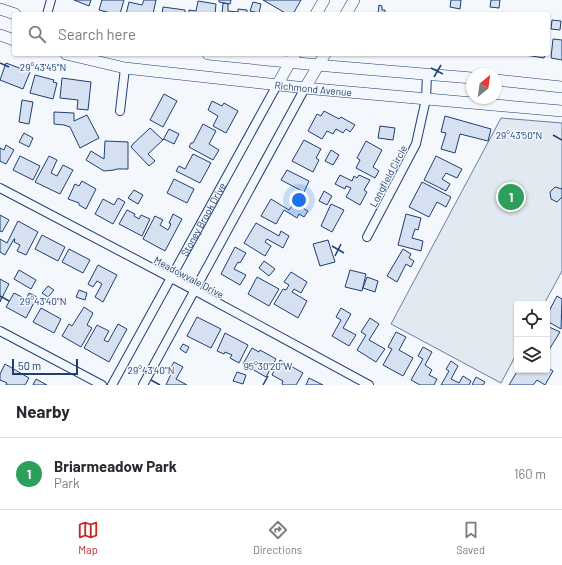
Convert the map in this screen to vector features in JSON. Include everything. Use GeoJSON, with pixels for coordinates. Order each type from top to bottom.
{"type":"FeatureCollection","features":[{"type":"Feature","properties":{"kind":"main road"},"geometry":{"type":"LineString","coordinates":[[317,12],[324,0]]}},
{"type":"Feature","properties":{"kind":"main road"},"geometry":{"type":"LineString","coordinates":[[347,12],[354,0]]}},
{"type":"Feature","properties":{"kind":"main road"},"geometry":{"type":"LineString","coordinates":[[0,9],[12,13]]}},
{"type":"Feature","properties":{"kind":"main road"},"geometry":{"type":"LineString","coordinates":[[0,35],[12,39]]}},
{"type":"Feature","properties":{"kind":"main road","name":"Richmond Avenue"},"geometry":{"type":"LineString","coordinates":[[74,56],[125,68],[305,88],[562,111]]}},
{"type":"Feature","properties":{"kind":"main road"},"geometry":{"type":"LineString","coordinates":[[250,56],[293,58],[319,65],[466,77]]}},
{"type":"Feature","properties":{"kind":"main road"},"geometry":{"type":"LineString","coordinates":[[305,88],[324,56]]}},
{"type":"Feature","properties":{"kind":"main road","name":"Stoney Brook Drive"},"geometry":{"type":"LineString","coordinates":[[277,84],[293,58]]}},
{"type":"Feature","properties":{"kind":"main road"},"geometry":{"type":"LineString","coordinates":[[502,81],[562,87]]}},
{"type":"Feature","properties":{"kind":"street"},"geometry":{"type":"LineString","coordinates":[[47,12],[51,0]]}},
{"type":"Feature","properties":{"kind":"street"},"geometry":{"type":"LineString","coordinates":[[120,111],[125,68]]}},
{"type":"Feature","properties":{"kind":"street","name":"Longfield Circle"},"geometry":{"type":"LineString","coordinates":[[367,237],[416,144],[426,99],[427,74]]}},
{"type":"Feature","properties":{"kind":"street","name":"Stoney Brook Drive"},"geometry":{"type":"LineString","coordinates":[[112,385],[277,84]]}},
{"type":"Feature","properties":{"kind":"street"},"geometry":{"type":"LineString","coordinates":[[143,385],[305,88]]}},
{"type":"Feature","properties":{"kind":"street","name":"Meadowvale Drive"},"geometry":{"type":"LineString","coordinates":[[0,188],[194,290],[369,385]]}},
{"type":"Feature","properties":{"kind":"street"},"geometry":{"type":"LineString","coordinates":[[0,331],[102,385]]}},
{"type":"Feature","properties":{"kind":"shaded area"},"geometry":{"type":"Polygon","coordinates":[[[501,118],[562,123],[562,271],[546,301],[514,301],[514,359],[501,383],[391,324],[501,118]]]}},
{"type":"Feature","properties":{"kind":"building"},"geometry":{"type":"Polygon","coordinates":[[[74,0],[91,0],[89,6],[74,0]]]}},
{"type":"Feature","properties":{"kind":"building"},"geometry":{"type":"Polygon","coordinates":[[[102,0],[124,0],[121,12],[107,12],[99,10],[102,0]]]}},
{"type":"Feature","properties":{"kind":"building"},"geometry":{"type":"Polygon","coordinates":[[[144,0],[156,0],[153,12],[126,12],[129,2],[142,5],[144,0]]]}},
{"type":"Feature","properties":{"kind":"building"},"geometry":{"type":"Polygon","coordinates":[[[219,0],[231,0],[230,4],[219,2],[219,0]]]}},
{"type":"Feature","properties":{"kind":"building"},"geometry":{"type":"Polygon","coordinates":[[[263,0],[301,0],[294,12],[284,12],[263,0]]]}},
{"type":"Feature","properties":{"kind":"building"},"geometry":{"type":"Polygon","coordinates":[[[451,0],[461,0],[460,9],[450,7],[451,0]]]}},
{"type":"Feature","properties":{"kind":"building"},"geometry":{"type":"Polygon","coordinates":[[[491,0],[500,0],[499,8],[490,7],[491,0]]]}},
{"type":"Feature","properties":{"kind":"building"},"geometry":{"type":"Polygon","coordinates":[[[198,1],[216,4],[215,12],[189,12],[189,10],[196,11],[198,1]]]}},
{"type":"Feature","properties":{"kind":"building"},"geometry":{"type":"Polygon","coordinates":[[[253,2],[261,4],[259,12],[250,11],[253,2]]]}},
{"type":"Feature","properties":{"kind":"building"},"geometry":{"type":"Polygon","coordinates":[[[223,3],[228,4],[228,11],[238,12],[222,12],[223,3]]]}},
{"type":"Feature","properties":{"kind":"building"},"geometry":{"type":"Polygon","coordinates":[[[379,5],[382,6],[382,10],[385,10],[385,12],[378,12],[379,5]]]}},
{"type":"Feature","properties":{"kind":"building"},"geometry":{"type":"Polygon","coordinates":[[[163,7],[185,10],[185,12],[162,12],[163,7]]]}},
{"type":"Feature","properties":{"kind":"building"},"geometry":{"type":"Polygon","coordinates":[[[238,9],[247,10],[247,12],[238,12],[238,9]]]}},
{"type":"Feature","properties":{"kind":"building"},"geometry":{"type":"Polygon","coordinates":[[[552,20],[561,21],[560,30],[551,29],[552,20]]]}},
{"type":"Feature","properties":{"kind":"building"},"geometry":{"type":"Polygon","coordinates":[[[553,39],[562,40],[562,60],[551,58],[553,39]]]}},
{"type":"Feature","properties":{"kind":"building"},"geometry":{"type":"Polygon","coordinates":[[[532,56],[544,56],[544,58],[532,56]]]}},
{"type":"Feature","properties":{"kind":"building"},"geometry":{"type":"Polygon","coordinates":[[[6,63],[30,72],[23,89],[0,80],[6,63]]]}},
{"type":"Feature","properties":{"kind":"building"},"geometry":{"type":"Polygon","coordinates":[[[35,75],[54,80],[53,82],[57,83],[53,99],[30,93],[35,75]]]}},
{"type":"Feature","properties":{"kind":"building"},"geometry":{"type":"Polygon","coordinates":[[[62,78],[91,82],[88,110],[77,109],[78,100],[60,98],[62,78]]]}},
{"type":"Feature","properties":{"kind":"building"},"geometry":{"type":"Polygon","coordinates":[[[164,94],[177,101],[163,127],[150,120],[164,94]]]}},
{"type":"Feature","properties":{"kind":"building"},"geometry":{"type":"Polygon","coordinates":[[[22,100],[33,102],[29,124],[19,122],[22,100]]]}},
{"type":"Feature","properties":{"kind":"building"},"geometry":{"type":"Polygon","coordinates":[[[212,101],[222,106],[224,103],[238,111],[226,133],[213,126],[218,116],[208,110],[212,101]]]}},
{"type":"Feature","properties":{"kind":"building"},"geometry":{"type":"Polygon","coordinates":[[[324,111],[339,119],[341,117],[355,125],[350,132],[346,129],[343,133],[336,129],[333,134],[327,131],[322,139],[308,131],[317,114],[321,116],[324,111]]]}},
{"type":"Feature","properties":{"kind":"building"},"geometry":{"type":"Polygon","coordinates":[[[54,112],[74,113],[74,121],[87,115],[99,138],[80,148],[70,127],[54,124],[54,112]]]}},
{"type":"Feature","properties":{"kind":"building"},"geometry":{"type":"Polygon","coordinates":[[[445,116],[491,129],[488,141],[460,134],[455,153],[441,149],[446,133],[441,132],[445,116]]]}},
{"type":"Feature","properties":{"kind":"building"},"geometry":{"type":"Polygon","coordinates":[[[203,124],[216,131],[209,144],[219,150],[213,160],[189,147],[191,143],[193,143],[203,124]]]}},
{"type":"Feature","properties":{"kind":"building"},"geometry":{"type":"Polygon","coordinates":[[[380,126],[395,128],[393,140],[378,138],[380,126]]]}},
{"type":"Feature","properties":{"kind":"building"},"geometry":{"type":"Polygon","coordinates":[[[150,128],[163,140],[148,154],[155,161],[149,166],[131,147],[150,128]]]}},
{"type":"Feature","properties":{"kind":"building"},"geometry":{"type":"Polygon","coordinates":[[[169,129],[179,134],[174,144],[164,139],[163,140],[169,129]]]}},
{"type":"Feature","properties":{"kind":"building"},"geometry":{"type":"Polygon","coordinates":[[[24,133],[33,138],[29,147],[19,142],[24,133]]]}},
{"type":"Feature","properties":{"kind":"building"},"geometry":{"type":"Polygon","coordinates":[[[304,140],[321,149],[316,158],[319,160],[313,172],[292,161],[304,140]]]}},
{"type":"Feature","properties":{"kind":"building"},"geometry":{"type":"Polygon","coordinates":[[[105,141],[128,142],[128,169],[104,171],[86,160],[91,151],[104,159],[105,141]]]}},
{"type":"Feature","properties":{"kind":"building"},"geometry":{"type":"Polygon","coordinates":[[[366,141],[382,150],[373,167],[379,171],[375,178],[356,168],[360,160],[357,158],[366,141]]]}},
{"type":"Feature","properties":{"kind":"building"},"geometry":{"type":"Polygon","coordinates":[[[6,145],[14,150],[6,164],[0,161],[0,148],[4,150],[6,145]]]}},
{"type":"Feature","properties":{"kind":"building"},"geometry":{"type":"Polygon","coordinates":[[[331,150],[339,155],[333,165],[325,161],[331,150]]]}},
{"type":"Feature","properties":{"kind":"building"},"geometry":{"type":"Polygon","coordinates":[[[193,154],[211,163],[200,183],[176,171],[179,166],[185,169],[193,154]]]}},
{"type":"Feature","properties":{"kind":"building"},"geometry":{"type":"Polygon","coordinates":[[[20,156],[40,166],[33,180],[13,170],[20,156]]]}},
{"type":"Feature","properties":{"kind":"building"},"geometry":{"type":"Polygon","coordinates":[[[49,156],[57,160],[51,173],[57,176],[63,165],[73,170],[60,194],[35,182],[49,156]]]}},
{"type":"Feature","properties":{"kind":"building"},"geometry":{"type":"Polygon","coordinates":[[[436,156],[462,169],[457,178],[446,173],[442,179],[450,184],[446,191],[424,180],[436,156]]]}},
{"type":"Feature","properties":{"kind":"building"},"geometry":{"type":"Polygon","coordinates":[[[287,170],[309,181],[304,192],[281,180],[287,170]]]}},
{"type":"Feature","properties":{"kind":"building"},"geometry":{"type":"Polygon","coordinates":[[[340,175],[352,181],[354,176],[357,178],[359,175],[370,180],[364,190],[367,192],[360,205],[346,197],[351,188],[346,186],[345,189],[335,184],[340,175]]]}},
{"type":"Feature","properties":{"kind":"building"},"geometry":{"type":"Polygon","coordinates":[[[174,179],[194,189],[187,203],[167,193],[174,179]]]}},
{"type":"Feature","properties":{"kind":"building"},"geometry":{"type":"Polygon","coordinates":[[[82,181],[96,189],[86,209],[79,205],[79,203],[68,199],[75,184],[79,186],[82,181]]]}},
{"type":"Feature","properties":{"kind":"building"},"geometry":{"type":"Polygon","coordinates":[[[422,182],[451,197],[446,207],[437,202],[429,217],[409,207],[422,182]]]}},
{"type":"Feature","properties":{"kind":"building"},"geometry":{"type":"Polygon","coordinates":[[[555,187],[562,189],[562,197],[557,202],[551,199],[550,192],[555,187]]]}},
{"type":"Feature","properties":{"kind":"building"},"geometry":{"type":"Polygon","coordinates":[[[134,190],[143,195],[138,204],[128,198],[134,190]]]}},
{"type":"Feature","properties":{"kind":"building"},"geometry":{"type":"Polygon","coordinates":[[[324,191],[332,196],[327,205],[319,201],[324,191]]]}},
{"type":"Feature","properties":{"kind":"building"},"geometry":{"type":"Polygon","coordinates":[[[118,198],[125,202],[113,224],[95,214],[103,199],[114,205],[118,198]]]}},
{"type":"Feature","properties":{"kind":"building"},"geometry":{"type":"Polygon","coordinates":[[[271,199],[289,210],[294,203],[308,211],[304,217],[299,214],[297,218],[284,210],[276,224],[261,216],[271,199]]]}},
{"type":"Feature","properties":{"kind":"building"},"geometry":{"type":"Polygon","coordinates":[[[331,204],[344,210],[332,232],[321,226],[331,204]]]}},
{"type":"Feature","properties":{"kind":"building"},"geometry":{"type":"Polygon","coordinates":[[[127,210],[135,214],[134,216],[139,219],[141,215],[150,219],[142,236],[119,224],[127,210]]]}},
{"type":"Feature","properties":{"kind":"building"},"geometry":{"type":"Polygon","coordinates":[[[173,214],[182,219],[165,251],[143,239],[155,216],[163,220],[160,225],[168,230],[173,214]]]}},
{"type":"Feature","properties":{"kind":"building"},"geometry":{"type":"Polygon","coordinates":[[[406,214],[421,218],[418,230],[415,229],[412,238],[423,241],[421,251],[398,245],[406,214]]]}},
{"type":"Feature","properties":{"kind":"building"},"geometry":{"type":"Polygon","coordinates":[[[0,215],[9,220],[2,232],[0,231],[0,215]]]}},
{"type":"Feature","properties":{"kind":"building"},"geometry":{"type":"Polygon","coordinates":[[[18,221],[38,232],[26,255],[17,251],[20,245],[14,242],[14,239],[5,255],[0,252],[0,239],[7,243],[18,221]]]}},
{"type":"Feature","properties":{"kind":"building"},"geometry":{"type":"Polygon","coordinates":[[[256,223],[279,236],[281,231],[289,236],[283,248],[267,239],[265,242],[271,246],[265,256],[244,243],[256,223]]]}},
{"type":"Feature","properties":{"kind":"building"},"geometry":{"type":"Polygon","coordinates":[[[42,235],[65,247],[58,261],[35,249],[42,235]]]}},
{"type":"Feature","properties":{"kind":"building"},"geometry":{"type":"Polygon","coordinates":[[[328,240],[335,262],[320,266],[313,244],[328,240]]]}},
{"type":"Feature","properties":{"kind":"building"},"geometry":{"type":"Polygon","coordinates":[[[235,247],[246,253],[234,269],[246,275],[240,285],[221,274],[235,247]]]}},
{"type":"Feature","properties":{"kind":"building"},"geometry":{"type":"Polygon","coordinates":[[[69,249],[90,260],[83,273],[62,262],[69,249]]]}},
{"type":"Feature","properties":{"kind":"building"},"geometry":{"type":"Polygon","coordinates":[[[403,249],[411,254],[409,258],[414,261],[411,267],[406,264],[397,282],[387,276],[403,249]]]}},
{"type":"Feature","properties":{"kind":"building"},"geometry":{"type":"Polygon","coordinates":[[[264,261],[275,269],[269,276],[259,268],[264,261]]]}},
{"type":"Feature","properties":{"kind":"building"},"geometry":{"type":"Polygon","coordinates":[[[98,265],[117,275],[103,302],[95,297],[102,284],[97,281],[93,287],[88,284],[98,265]]]}},
{"type":"Feature","properties":{"kind":"building"},"geometry":{"type":"Polygon","coordinates":[[[19,270],[36,280],[31,289],[14,279],[19,270]]]}},
{"type":"Feature","properties":{"kind":"building"},"geometry":{"type":"Polygon","coordinates":[[[350,270],[366,274],[362,291],[345,287],[350,270]]]}},
{"type":"Feature","properties":{"kind":"building"},"geometry":{"type":"Polygon","coordinates":[[[291,272],[307,282],[301,293],[294,289],[292,292],[307,301],[298,318],[274,304],[283,289],[286,290],[289,285],[284,282],[291,272]]]}},
{"type":"Feature","properties":{"kind":"building"},"geometry":{"type":"Polygon","coordinates":[[[257,277],[279,289],[269,306],[248,294],[257,277]]]}},
{"type":"Feature","properties":{"kind":"building"},"geometry":{"type":"Polygon","coordinates":[[[367,277],[378,281],[375,292],[363,288],[367,277]]]}},
{"type":"Feature","properties":{"kind":"building"},"geometry":{"type":"Polygon","coordinates":[[[0,279],[9,284],[0,302],[0,279]]]}},
{"type":"Feature","properties":{"kind":"building"},"geometry":{"type":"Polygon","coordinates":[[[48,286],[54,290],[48,297],[42,293],[48,286]]]}},
{"type":"Feature","properties":{"kind":"building"},"geometry":{"type":"Polygon","coordinates":[[[79,290],[87,293],[85,300],[76,297],[79,290]]]}},
{"type":"Feature","properties":{"kind":"building"},"geometry":{"type":"Polygon","coordinates":[[[14,293],[26,299],[29,293],[37,297],[26,318],[6,307],[14,293]]]}},
{"type":"Feature","properties":{"kind":"building"},"geometry":{"type":"Polygon","coordinates":[[[557,296],[562,299],[561,329],[550,323],[550,309],[557,296]]]}},
{"type":"Feature","properties":{"kind":"building"},"geometry":{"type":"Polygon","coordinates":[[[84,307],[93,313],[87,325],[92,328],[81,347],[62,336],[69,324],[72,326],[84,307]]]}},
{"type":"Feature","properties":{"kind":"building"},"geometry":{"type":"Polygon","coordinates":[[[41,308],[61,319],[54,333],[33,322],[41,308]]]}},
{"type":"Feature","properties":{"kind":"building"},"geometry":{"type":"Polygon","coordinates":[[[341,308],[351,314],[343,328],[356,335],[349,346],[332,336],[341,320],[336,317],[341,308]]]}},
{"type":"Feature","properties":{"kind":"building"},"geometry":{"type":"Polygon","coordinates":[[[197,317],[221,329],[211,348],[187,336],[197,317]]]}},
{"type":"Feature","properties":{"kind":"building"},"geometry":{"type":"Polygon","coordinates":[[[370,318],[379,324],[369,340],[385,349],[376,362],[357,350],[366,335],[361,332],[370,318]]]}},
{"type":"Feature","properties":{"kind":"building"},"geometry":{"type":"Polygon","coordinates":[[[118,324],[127,329],[109,362],[84,348],[97,325],[109,331],[104,340],[108,342],[118,324]]]}},
{"type":"Feature","properties":{"kind":"building"},"geometry":{"type":"Polygon","coordinates":[[[550,327],[560,332],[550,348],[550,327]]]}},
{"type":"Feature","properties":{"kind":"building"},"geometry":{"type":"Polygon","coordinates":[[[396,332],[406,337],[399,350],[413,358],[403,376],[383,365],[392,349],[388,347],[396,332]]]}},
{"type":"Feature","properties":{"kind":"building"},"geometry":{"type":"Polygon","coordinates":[[[225,333],[248,345],[239,363],[230,358],[232,355],[217,351],[225,333]]]}},
{"type":"Feature","properties":{"kind":"building"},"geometry":{"type":"Polygon","coordinates":[[[183,344],[189,347],[186,353],[180,349],[183,344]]]}},
{"type":"Feature","properties":{"kind":"building"},"geometry":{"type":"Polygon","coordinates":[[[423,347],[432,352],[425,365],[432,370],[429,375],[437,379],[434,385],[420,385],[411,380],[423,359],[418,356],[423,347]]]}},
{"type":"Feature","properties":{"kind":"building"},"geometry":{"type":"Polygon","coordinates":[[[252,348],[259,352],[260,350],[276,359],[266,377],[243,364],[252,348]]]}},
{"type":"Feature","properties":{"kind":"building"},"geometry":{"type":"Polygon","coordinates":[[[280,360],[303,373],[296,385],[283,385],[283,381],[272,375],[280,360]]]}},
{"type":"Feature","properties":{"kind":"building"},"geometry":{"type":"Polygon","coordinates":[[[451,361],[458,366],[451,379],[459,383],[463,376],[471,381],[469,385],[441,385],[449,371],[446,369],[451,361]]]}},
{"type":"Feature","properties":{"kind":"building"},"geometry":{"type":"Polygon","coordinates":[[[174,362],[183,367],[176,379],[187,385],[166,385],[171,374],[168,373],[174,362]]]}},
{"type":"Feature","properties":{"kind":"building"},"geometry":{"type":"Polygon","coordinates":[[[5,364],[29,378],[25,385],[6,385],[7,383],[0,380],[0,374],[5,364]]]}},
{"type":"Feature","properties":{"kind":"building"},"geometry":{"type":"Polygon","coordinates":[[[550,369],[553,371],[545,385],[537,380],[533,385],[509,385],[516,373],[550,373],[550,369]]]}},
{"type":"Feature","properties":{"kind":"building"},"geometry":{"type":"Polygon","coordinates":[[[237,372],[246,375],[243,384],[233,381],[237,372]]]}},
{"type":"Feature","properties":{"kind":"building"},"geometry":{"type":"Polygon","coordinates":[[[476,377],[485,382],[483,385],[472,385],[476,377]]]}},
{"type":"Feature","properties":{"kind":"building"},"geometry":{"type":"Polygon","coordinates":[[[309,378],[323,385],[306,385],[309,378]]]}},
{"type":"Feature","properties":{"kind":"building"},"geometry":{"type":"Polygon","coordinates":[[[36,379],[47,385],[33,385],[36,379]]]}},
{"type":"Feature","properties":{"kind":"place","name":"Briarmeadow Park"},"geometry":{"type":"Point","coordinates":[511,197]}}]}
